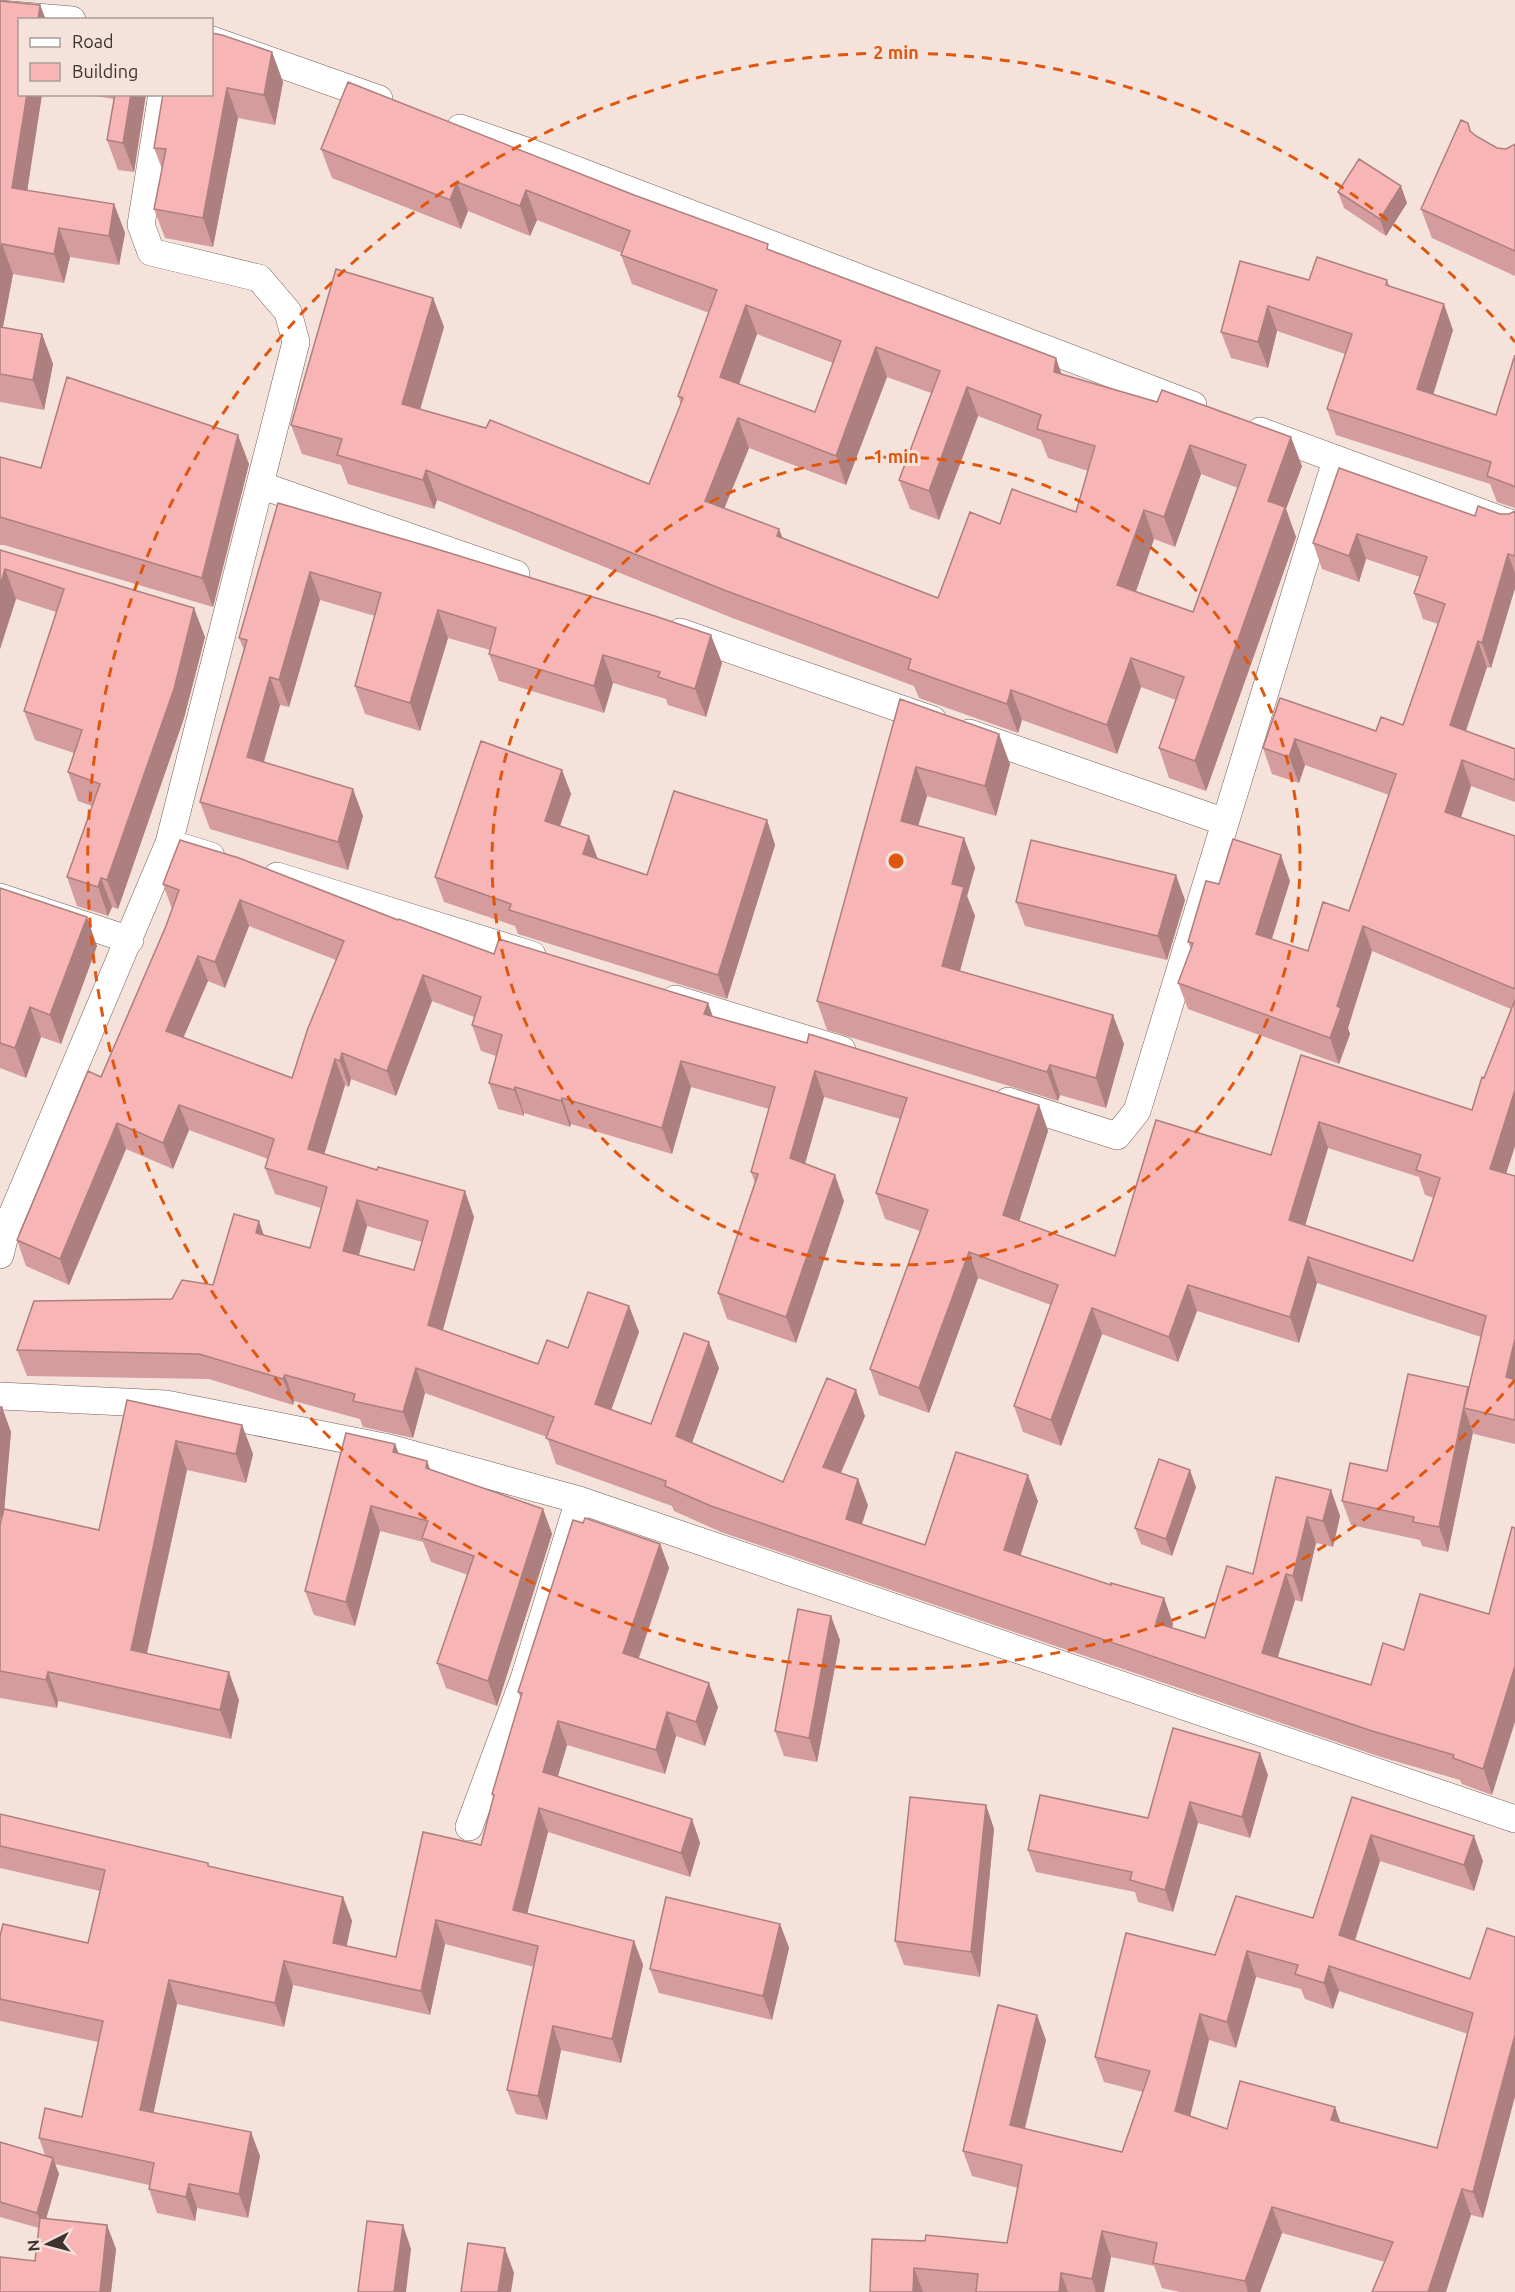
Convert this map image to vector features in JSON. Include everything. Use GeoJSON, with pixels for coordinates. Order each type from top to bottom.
{"type":"FeatureCollection","features":[{"type":"Feature","properties":{"kind":"street"},"geometry":{"type":"LineString","coordinates":[[0,14],[48,18]]}},
{"type":"Feature","properties":{"kind":"street"},"geometry":{"type":"LineString","coordinates":[[213,40],[400,106]]}},
{"type":"Feature","properties":{"kind":"street"},"geometry":{"type":"LineString","coordinates":[[0,1255],[3,1226],[170,843],[213,624],[260,485],[296,342],[288,312],[259,278],[151,252],[141,225],[162,96]]}},
{"type":"Feature","properties":{"kind":"street"},"geometry":{"type":"LineString","coordinates":[[433,118],[566,166],[1336,460],[1515,525]]}},
{"type":"Feature","properties":{"kind":"street"},"geometry":{"type":"LineString","coordinates":[[989,1096],[1117,1136],[1137,1111],[1336,460]]}},
{"type":"Feature","properties":{"kind":"street"},"geometry":{"type":"LineString","coordinates":[[260,485],[541,583]]}},
{"type":"Feature","properties":{"kind":"street"},"geometry":{"type":"LineString","coordinates":[[653,622],[1225,822]]}},
{"type":"Feature","properties":{"kind":"street"},"geometry":{"type":"LineString","coordinates":[[170,843],[556,962]]}},
{"type":"Feature","properties":{"kind":"street"},"geometry":{"type":"LineString","coordinates":[[0,897],[129,940]]}},
{"type":"Feature","properties":{"kind":"street"},"geometry":{"type":"LineString","coordinates":[[647,990],[864,1057]]}},
{"type":"Feature","properties":{"kind":"street"},"geometry":{"type":"LineString","coordinates":[[0,1396],[166,1404],[389,1448],[579,1500],[1515,1819]]}},
{"type":"Feature","properties":{"kind":"street"},"geometry":{"type":"LineString","coordinates":[[469,1827],[524,1679],[579,1500]]}},
{"type":"Feature","properties":{"kind":"building"},"geometry":{"type":"Polygon","coordinates":[[[0,1],[40,5],[38,18],[18,18],[18,96],[27,96],[12,188],[114,204],[109,236],[59,228],[54,254],[2,244],[0,255],[0,1]]]}},
{"type":"Feature","properties":{"kind":"building"},"geometry":{"type":"Polygon","coordinates":[[[213,33],[272,52],[264,95],[227,88],[203,218],[154,209],[166,149],[154,148],[163,96],[213,96],[213,33]]]}},
{"type":"Feature","properties":{"kind":"building"},"geometry":{"type":"Polygon","coordinates":[[[348,82],[634,195],[768,244],[767,249],[1056,358],[1054,372],[1157,402],[1162,390],[1291,437],[1268,501],[1285,507],[1195,761],[1159,748],[1184,677],[1131,658],[1107,725],[1011,690],[1007,704],[908,669],[911,659],[724,590],[426,470],[423,480],[337,455],[342,439],[291,425],[336,269],[433,298],[402,404],[486,428],[490,420],[649,484],[683,398],[678,396],[717,290],[621,255],[630,231],[526,190],[520,206],[457,182],[450,200],[321,149],[348,82]],[[746,305],[720,377],[815,412],[841,341],[746,305]],[[876,347],[836,456],[738,418],[705,501],[779,529],[777,536],[938,598],[970,512],[1000,524],[1012,489],[1076,512],[1095,446],[1037,429],[1041,415],[967,387],[929,491],[899,480],[940,371],[876,347]],[[1190,445],[1164,517],[1144,510],[1117,585],[1193,612],[1246,465],[1190,445]]]}},
{"type":"Feature","properties":{"kind":"building"},"geometry":{"type":"Polygon","coordinates":[[[115,96],[131,96],[123,143],[107,140],[115,96]]]}},
{"type":"Feature","properties":{"kind":"building"},"geometry":{"type":"Polygon","coordinates":[[[1461,120],[1468,123],[1470,131],[1476,136],[1497,148],[1506,149],[1515,144],[1515,251],[1421,209],[1461,120]]]}},
{"type":"Feature","properties":{"kind":"building"},"geometry":{"type":"Polygon","coordinates":[[[1359,159],[1401,186],[1380,219],[1338,192],[1359,159]]]}},
{"type":"Feature","properties":{"kind":"building"},"geometry":{"type":"Polygon","coordinates":[[[1317,257],[1387,280],[1386,285],[1444,304],[1417,389],[1496,415],[1515,355],[1515,487],[1487,476],[1491,462],[1327,409],[1352,334],[1268,306],[1258,342],[1221,332],[1240,261],[1309,280],[1317,257]]]}},
{"type":"Feature","properties":{"kind":"building"},"geometry":{"type":"Polygon","coordinates":[[[0,327],[42,334],[33,380],[0,374],[0,327]]]}},
{"type":"Feature","properties":{"kind":"building"},"geometry":{"type":"Polygon","coordinates":[[[67,377],[238,435],[202,578],[0,517],[0,457],[41,468],[67,377]]]}},
{"type":"Feature","properties":{"kind":"building"},"geometry":{"type":"Polygon","coordinates":[[[1339,468],[1475,516],[1478,506],[1500,514],[1515,511],[1515,556],[1508,554],[1482,643],[1478,641],[1450,725],[1515,749],[1515,780],[1462,760],[1445,812],[1515,836],[1515,989],[1363,926],[1337,1006],[1341,1008],[1330,1038],[1178,983],[1193,943],[1188,942],[1206,881],[1219,884],[1233,839],[1281,855],[1256,934],[1308,951],[1323,902],[1349,911],[1396,774],[1295,739],[1289,757],[1263,748],[1280,698],[1376,731],[1381,717],[1403,725],[1445,604],[1414,593],[1427,557],[1357,534],[1349,556],[1313,543],[1339,468]]]}},
{"type":"Feature","properties":{"kind":"building"},"geometry":{"type":"Polygon","coordinates":[[[278,503],[427,546],[711,635],[695,689],[658,677],[660,672],[603,655],[594,686],[489,654],[496,628],[438,610],[410,703],[355,686],[381,593],[310,572],[279,680],[270,677],[247,757],[353,789],[338,842],[200,802],[247,640],[239,638],[278,503]]]}},
{"type":"Feature","properties":{"kind":"building"},"geometry":{"type":"Polygon","coordinates":[[[0,550],[194,608],[174,689],[107,880],[101,878],[98,887],[67,877],[100,784],[68,772],[82,730],[24,711],[64,589],[5,569],[0,586],[0,550]]]}},
{"type":"Feature","properties":{"kind":"building"},"geometry":{"type":"Polygon","coordinates":[[[900,699],[999,734],[985,786],[916,767],[901,821],[964,838],[952,884],[964,887],[942,966],[1113,1015],[1096,1078],[1050,1065],[1047,1072],[817,1001],[900,699]]]}},
{"type":"Feature","properties":{"kind":"building"},"geometry":{"type":"Polygon","coordinates":[[[481,741],[562,770],[545,821],[589,836],[583,854],[647,875],[674,791],[767,820],[718,975],[509,910],[511,904],[435,877],[481,741]]]}},
{"type":"Feature","properties":{"kind":"building"},"geometry":{"type":"Polygon","coordinates":[[[180,840],[239,858],[398,920],[494,954],[499,939],[708,1003],[704,1014],[807,1043],[809,1034],[1039,1105],[1003,1215],[1115,1256],[1156,1120],[1271,1155],[1301,1055],[1472,1110],[1482,1077],[1484,1078],[1515,1000],[1515,1090],[1490,1169],[1515,1176],[1515,1339],[1506,1377],[1515,1380],[1515,1420],[1464,1408],[1486,1316],[1308,1257],[1290,1317],[1188,1285],[1169,1337],[1092,1308],[1051,1420],[1014,1406],[1058,1285],[969,1252],[919,1388],[870,1369],[928,1210],[876,1193],[907,1098],[815,1071],[790,1158],[835,1175],[786,1317],[718,1293],[758,1174],[751,1172],[775,1087],[681,1061],[662,1128],[562,1098],[561,1101],[515,1087],[514,1090],[489,1083],[502,1035],[472,1025],[481,997],[423,975],[387,1071],[342,1053],[340,1061],[335,1059],[308,1149],[377,1170],[378,1167],[465,1191],[428,1325],[538,1364],[547,1340],[568,1348],[588,1292],[629,1306],[595,1404],[651,1424],[684,1333],[709,1342],[676,1436],[783,1482],[827,1378],[856,1390],[823,1467],[858,1479],[846,1519],[925,1545],[956,1452],[1028,1475],[1004,1550],[1111,1585],[1111,1583],[1164,1598],[1156,1623],[1205,1638],[1227,1566],[1253,1574],[1276,1477],[1331,1490],[1323,1521],[1307,1517],[1293,1576],[1286,1574],[1262,1653],[1371,1685],[1383,1643],[1404,1650],[1420,1594],[1489,1614],[1512,1527],[1515,1528],[1515,1666],[1483,1769],[1453,1758],[1454,1755],[1372,1731],[711,1506],[665,1486],[666,1481],[546,1438],[554,1417],[416,1368],[403,1412],[353,1401],[355,1394],[285,1375],[283,1379],[199,1354],[17,1350],[34,1301],[172,1299],[182,1280],[213,1285],[234,1214],[259,1221],[256,1233],[310,1248],[327,1187],[265,1168],[274,1139],[179,1105],[163,1143],[117,1123],[60,1259],[17,1240],[88,1071],[101,1077],[166,926],[179,890],[163,884],[180,840]],[[240,900],[215,962],[198,956],[166,1031],[292,1078],[308,1028],[344,941],[240,900]],[[1319,1122],[1289,1220],[1413,1261],[1440,1178],[1416,1170],[1421,1155],[1319,1122]],[[357,1200],[343,1251],[414,1270],[428,1221],[357,1200]]]}},
{"type":"Feature","properties":{"kind":"building"},"geometry":{"type":"Polygon","coordinates":[[[1031,840],[1176,875],[1158,936],[1016,902],[1031,840]]]}},
{"type":"Feature","properties":{"kind":"building"},"geometry":{"type":"Polygon","coordinates":[[[0,888],[87,917],[50,1015],[30,1007],[15,1048],[0,1043],[0,888]]]}},
{"type":"Feature","properties":{"kind":"building"},"geometry":{"type":"Polygon","coordinates":[[[1408,1374],[1468,1387],[1439,1527],[1413,1522],[1414,1517],[1342,1501],[1350,1463],[1387,1471],[1408,1374]]]}},
{"type":"Feature","properties":{"kind":"building"},"geometry":{"type":"Polygon","coordinates":[[[127,1400],[242,1425],[236,1454],[176,1441],[131,1650],[229,1672],[220,1710],[48,1672],[46,1680],[0,1671],[0,1525],[4,1509],[99,1530],[127,1400]]]}},
{"type":"Feature","properties":{"kind":"building"},"geometry":{"type":"Polygon","coordinates":[[[0,1407],[2,1407],[0,1431],[0,1407]]]}},
{"type":"Feature","properties":{"kind":"building"},"geometry":{"type":"Polygon","coordinates":[[[346,1433],[395,1444],[393,1452],[427,1461],[426,1468],[543,1509],[488,1681],[437,1663],[474,1556],[422,1538],[428,1521],[371,1506],[346,1602],[305,1591],[346,1433]]]}},
{"type":"Feature","properties":{"kind":"building"},"geometry":{"type":"Polygon","coordinates":[[[1159,1459],[1190,1470],[1166,1539],[1135,1528],[1159,1459]]]}},
{"type":"Feature","properties":{"kind":"building"},"geometry":{"type":"Polygon","coordinates":[[[585,1518],[660,1544],[623,1653],[709,1683],[696,1722],[667,1712],[656,1750],[558,1721],[543,1772],[692,1819],[681,1853],[539,1808],[513,1910],[634,1941],[612,2039],[553,2026],[538,2096],[507,2090],[538,1946],[436,1920],[421,1991],[284,1961],[275,2003],[169,1980],[140,2110],[251,2132],[239,2194],[189,2184],[186,2197],[149,2189],[154,2163],[39,2138],[45,2108],[82,2117],[103,2021],[0,1999],[0,1936],[3,1924],[88,1943],[105,1870],[0,1846],[0,1814],[343,1897],[333,1943],[396,1957],[423,1832],[481,1845],[494,1795],[492,1794],[522,1693],[518,1692],[573,1520],[583,1523],[585,1518]]]}},
{"type":"Feature","properties":{"kind":"building"},"geometry":{"type":"Polygon","coordinates":[[[798,1609],[831,1616],[809,1738],[775,1731],[798,1609]]]}},
{"type":"Feature","properties":{"kind":"building"},"geometry":{"type":"Polygon","coordinates":[[[1173,1728],[1260,1753],[1242,1817],[1190,1802],[1165,1890],[1130,1880],[1132,1872],[1028,1850],[1040,1795],[1148,1818],[1173,1728]]]}},
{"type":"Feature","properties":{"kind":"building"},"geometry":{"type":"Polygon","coordinates":[[[910,1797],[986,1805],[971,1952],[895,1941],[910,1797]]]}},
{"type":"Feature","properties":{"kind":"building"},"geometry":{"type":"Polygon","coordinates":[[[1352,1797],[1474,1836],[1464,1865],[1371,1835],[1339,1935],[1470,1979],[1487,1928],[1515,1937],[1515,2035],[1473,2192],[1462,2189],[1428,2292],[1372,2292],[1393,2242],[1272,2207],[1245,2281],[1153,2263],[1157,2243],[1102,2231],[1092,2279],[1061,2273],[1059,2292],[976,2292],[978,2274],[914,2268],[913,2292],[870,2292],[872,2239],[925,2241],[926,2235],[1007,2243],[1022,2165],[963,2151],[998,2005],[1037,2015],[1010,2125],[1122,2152],[1150,2071],[1095,2057],[1126,1933],[1215,1955],[1236,1896],[1313,1918],[1352,1797]],[[1247,1951],[1227,2022],[1200,2014],[1175,2111],[1227,2129],[1240,2081],[1335,2107],[1331,2120],[1437,2148],[1473,2013],[1329,1966],[1324,1983],[1295,1974],[1298,1965],[1247,1951]]]}},
{"type":"Feature","properties":{"kind":"building"},"geometry":{"type":"Polygon","coordinates":[[[666,1897],[780,1924],[763,1996],[650,1969],[666,1897]]]}},
{"type":"Feature","properties":{"kind":"building"},"geometry":{"type":"Polygon","coordinates":[[[0,2142],[53,2158],[37,2213],[0,2202],[0,2142]]]}},
{"type":"Feature","properties":{"kind":"building"},"geometry":{"type":"Polygon","coordinates":[[[40,2218],[107,2225],[100,2292],[0,2292],[0,2257],[35,2261],[40,2218]]]}},
{"type":"Feature","properties":{"kind":"building"},"geometry":{"type":"Polygon","coordinates":[[[367,2221],[403,2225],[394,2292],[358,2292],[367,2221]]]}},
{"type":"Feature","properties":{"kind":"building"},"geometry":{"type":"Polygon","coordinates":[[[468,2243],[505,2248],[498,2292],[461,2292],[468,2243]]]}}]}
